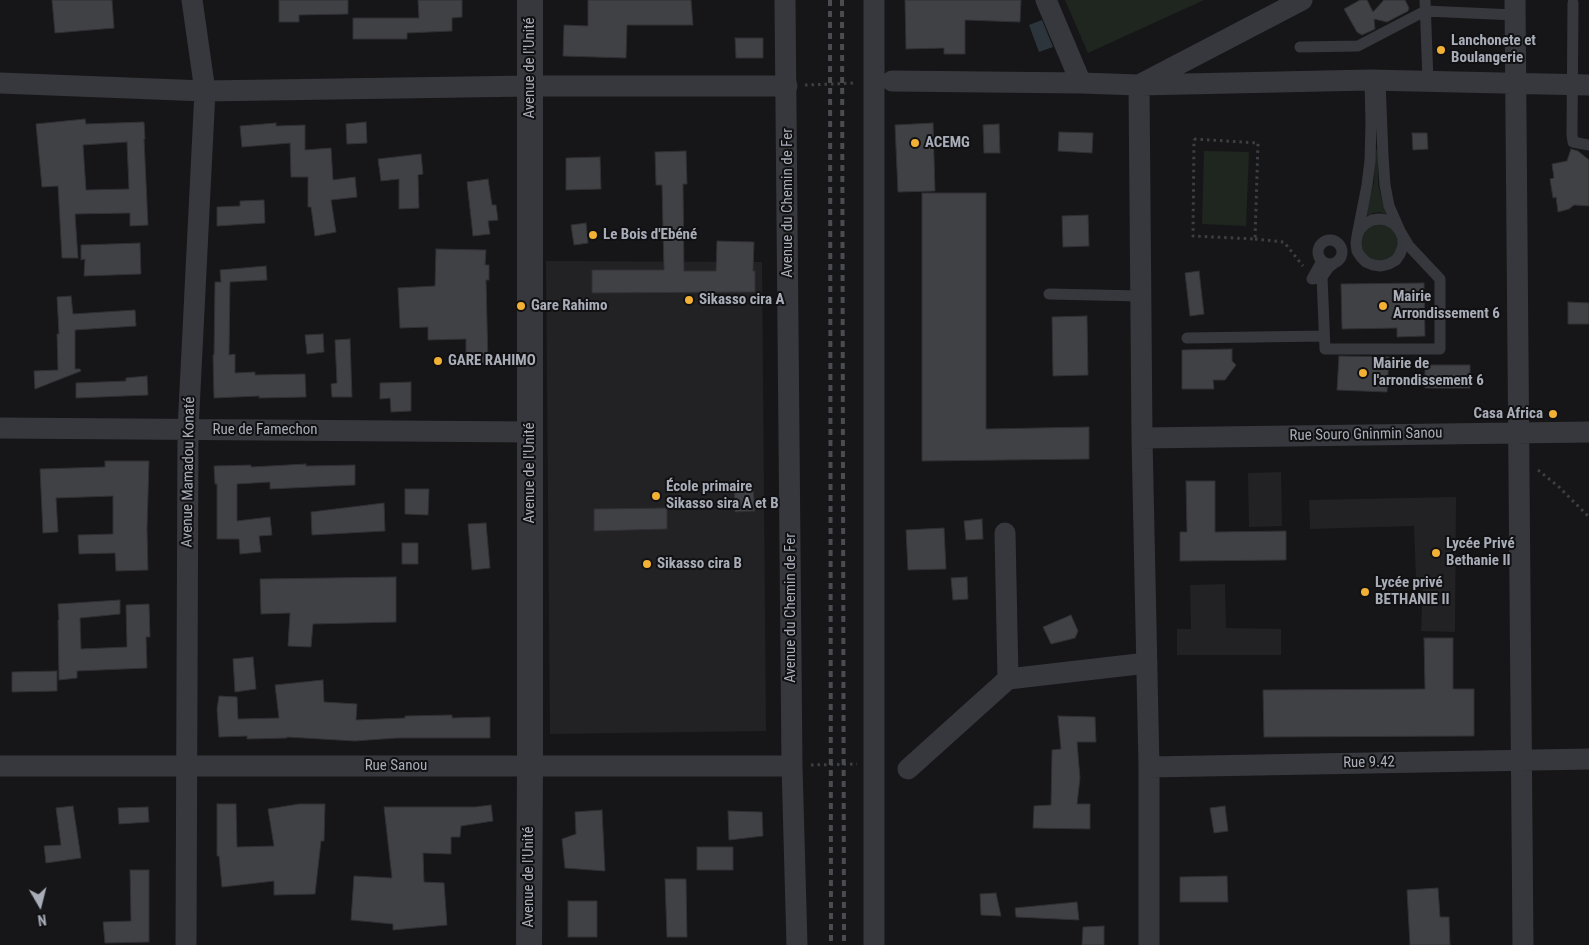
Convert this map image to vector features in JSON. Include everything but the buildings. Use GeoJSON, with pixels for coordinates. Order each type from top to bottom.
{"type":"FeatureCollection","features":[{"type":"Feature","properties":{"kind":"street","name":"Avenue Mamadou Konaté"},"geometry":{"type":"LineString","coordinates":[[186,945],[188,430],[205,91],[192,0]]}},
{"type":"Feature","properties":{"kind":"street","name":"Avenue de l'Unité"},"geometry":{"type":"LineString","coordinates":[[529,945],[530,0]]}},
{"type":"Feature","properties":{"kind":"street","name":"Avenue du Chemin de Fer"},"geometry":{"type":"LineString","coordinates":[[786,0],[792,766],[797,945]]}},
{"type":"Feature","properties":{"kind":"street"},"geometry":{"type":"LineString","coordinates":[[874,0],[883,82],[873,764],[874,945]]}},
{"type":"Feature","properties":{"kind":"street"},"geometry":{"type":"LineString","coordinates":[[1046,0],[1081,82]]}},
{"type":"Feature","properties":{"kind":"street"},"geometry":{"type":"LineString","coordinates":[[1139,85],[1302,0]]}},
{"type":"Feature","properties":{"kind":"street"},"geometry":{"type":"LineString","coordinates":[[1515,8],[1523,945]]}},
{"type":"Feature","properties":{"kind":"street"},"geometry":{"type":"LineString","coordinates":[[883,82],[1081,82],[1139,85],[1375,80],[1581,85]]}},
{"type":"Feature","properties":{"kind":"street"},"geometry":{"type":"LineString","coordinates":[[0,83],[205,91],[530,86],[787,86]]}},
{"type":"Feature","properties":{"kind":"street"},"geometry":{"type":"LineString","coordinates":[[1139,85],[1142,438],[1149,767],[1149,945]]}},
{"type":"Feature","properties":{"kind":"street","name":"Rue de Famechon"},"geometry":{"type":"LineString","coordinates":[[0,428],[530,432]]}},
{"type":"Feature","properties":{"kind":"street","name":"Rue Souro Gninmin Sanou"},"geometry":{"type":"LineString","coordinates":[[1142,438],[1589,432]]}},
{"type":"Feature","properties":{"kind":"street"},"geometry":{"type":"LineString","coordinates":[[1005,533],[1008,679]]}},
{"type":"Feature","properties":{"kind":"street"},"geometry":{"type":"LineString","coordinates":[[908,769],[1008,679],[1147,663]]}},
{"type":"Feature","properties":{"kind":"street","name":"Rue 9.42"},"geometry":{"type":"LineString","coordinates":[[1149,767],[1589,759]]}},
{"type":"Feature","properties":{"kind":"street","name":"Rue Sanou"},"geometry":{"type":"LineString","coordinates":[[0,766],[792,766]]}},
{"type":"Feature","properties":{"kind":"lane"},"geometry":{"type":"LineString","coordinates":[[1573,3],[1581,85],[1572,134],[1573,142],[1589,145]]}},
{"type":"Feature","properties":{"kind":"lane"},"geometry":{"type":"LineString","coordinates":[[1300,47],[1358,46],[1425,6],[1515,8]]}},
{"type":"Feature","properties":{"kind":"lane"},"geometry":{"type":"LineString","coordinates":[[1425,6],[1428,81]]}},
{"type":"Feature","properties":{"kind":"lane"},"geometry":{"type":"LineString","coordinates":[[1375,80],[1385,185],[1389,206],[1403,238],[1403,246],[1396,260],[1381,266],[1366,262],[1361,257],[1357,251],[1356,240],[1370,161],[1375,80]]}},
{"type":"Feature","properties":{"kind":"lane"},"geometry":{"type":"LineString","coordinates":[[1317,278],[1337,262],[1356,240],[1360,229],[1365,224],[1379,219],[1387,220],[1394,224],[1409,246],[1440,280],[1440,349],[1325,349],[1317,278],[1322,261]]}},
{"type":"Feature","properties":{"kind":"lane"},"geometry":{"type":"LineString","coordinates":[[1330,240],[1337,242],[1342,248],[1342,256],[1337,262],[1325,264],[1322,261],[1318,250],[1322,243],[1330,240]]}},
{"type":"Feature","properties":{"kind":"lane"},"geometry":{"type":"LineString","coordinates":[[1049,294],[1141,296]]}},
{"type":"Feature","properties":{"kind":"lane"},"geometry":{"type":"LineString","coordinates":[[1187,338],[1324,336]]}},
{"type":"Feature","properties":{"kind":"path"},"geometry":{"type":"LineString","coordinates":[[787,86],[883,82]]}},
{"type":"Feature","properties":{"kind":"path"},"geometry":{"type":"LineString","coordinates":[[1255,239],[1258,143],[1194,139],[1193,236],[1284,242],[1317,278]]}},
{"type":"Feature","properties":{"kind":"path"},"geometry":{"type":"LineString","coordinates":[[1519,456],[1559,487],[1589,517]]}},
{"type":"Feature","properties":{"kind":"path"},"geometry":{"type":"LineString","coordinates":[[792,766],[873,764]]}},
{"type":"Feature","properties":{"kind":"shaded area"},"geometry":{"type":"Polygon","coordinates":[[[1065,0],[1204,0],[1088,53],[1065,0]]]}},
{"type":"Feature","properties":{"kind":"shaded area"},"geometry":{"type":"Polygon","coordinates":[[[1042,20],[1053,47],[1039,52],[1029,25],[1042,20]]]}},
{"type":"Feature","properties":{"kind":"shaded area"},"geometry":{"type":"Polygon","coordinates":[[[1375,150],[1378,150],[1378,184],[1386,215],[1380,212],[1364,217],[1374,183],[1375,150]]]}},
{"type":"Feature","properties":{"kind":"shaded area"},"geometry":{"type":"Polygon","coordinates":[[[1204,151],[1249,152],[1246,226],[1202,224],[1204,151]]]}},
{"type":"Feature","properties":{"kind":"shaded area"},"geometry":{"type":"Polygon","coordinates":[[[1382,221],[1399,233],[1398,254],[1380,264],[1362,255],[1359,235],[1363,229],[1382,221]]]}},
{"type":"Feature","properties":{"kind":"shaded area","name":"École primaire Sikasso sira A et B"},"geometry":{"type":"Polygon","coordinates":[[[546,261],[762,262],[766,731],[550,734],[546,261]]]}},
{"type":"Feature","properties":{"kind":"shaded area"},"geometry":{"type":"Polygon","coordinates":[[[1281,472],[1282,526],[1249,527],[1248,473],[1281,472]]]}},
{"type":"Feature","properties":{"kind":"shaded area"},"geometry":{"type":"Polygon","coordinates":[[[1456,497],[1455,632],[1421,631],[1423,581],[1416,581],[1414,526],[1310,529],[1309,500],[1456,497]]]}},
{"type":"Feature","properties":{"kind":"shaded area"},"geometry":{"type":"Polygon","coordinates":[[[1225,584],[1226,628],[1281,629],[1281,655],[1177,655],[1177,629],[1191,629],[1190,585],[1225,584]]]}},
{"type":"Feature","properties":{"kind":"railway"},"geometry":{"type":"LineString","coordinates":[[830,0],[831,945]]}},
{"type":"Feature","properties":{"kind":"railway"},"geometry":{"type":"LineString","coordinates":[[842,0],[844,945]]}},
{"type":"Feature","properties":{"kind":"place","name":"Lanchonete et Boulangerie"},"geometry":{"type":"Point","coordinates":[1441,50]}},
{"type":"Feature","properties":{"kind":"place","name":"ACEMG"},"geometry":{"type":"Point","coordinates":[915,143]}},
{"type":"Feature","properties":{"kind":"place","name":"Le Bois d'Ebéné"},"geometry":{"type":"Point","coordinates":[593,235]}},
{"type":"Feature","properties":{"kind":"place","name":"Sikasso cira A"},"geometry":{"type":"Point","coordinates":[689,300]}},
{"type":"Feature","properties":{"kind":"place","name":"Gare Rahimo"},"geometry":{"type":"Point","coordinates":[521,306]}},
{"type":"Feature","properties":{"kind":"place","name":"Mairie Arrondissement 6"},"geometry":{"type":"Point","coordinates":[1383,306]}},
{"type":"Feature","properties":{"kind":"place","name":"GARE RAHIMO"},"geometry":{"type":"Point","coordinates":[438,361]}},
{"type":"Feature","properties":{"kind":"place","name":"Mairie de l'arrondissement 6"},"geometry":{"type":"Point","coordinates":[1363,373]}},
{"type":"Feature","properties":{"kind":"place","name":"Casa Africa"},"geometry":{"type":"Point","coordinates":[1553,414]}},
{"type":"Feature","properties":{"kind":"place","name":"École primaire Sikasso sira A et B"},"geometry":{"type":"Point","coordinates":[656,496]}},
{"type":"Feature","properties":{"kind":"place","name":"Lycée Privé Bethanie II"},"geometry":{"type":"Point","coordinates":[1436,553]}},
{"type":"Feature","properties":{"kind":"place","name":"Sikasso cira B"},"geometry":{"type":"Point","coordinates":[647,564]}},
{"type":"Feature","properties":{"kind":"place","name":"Lycée privé BETHANIE II"},"geometry":{"type":"Point","coordinates":[1365,592]}}]}
